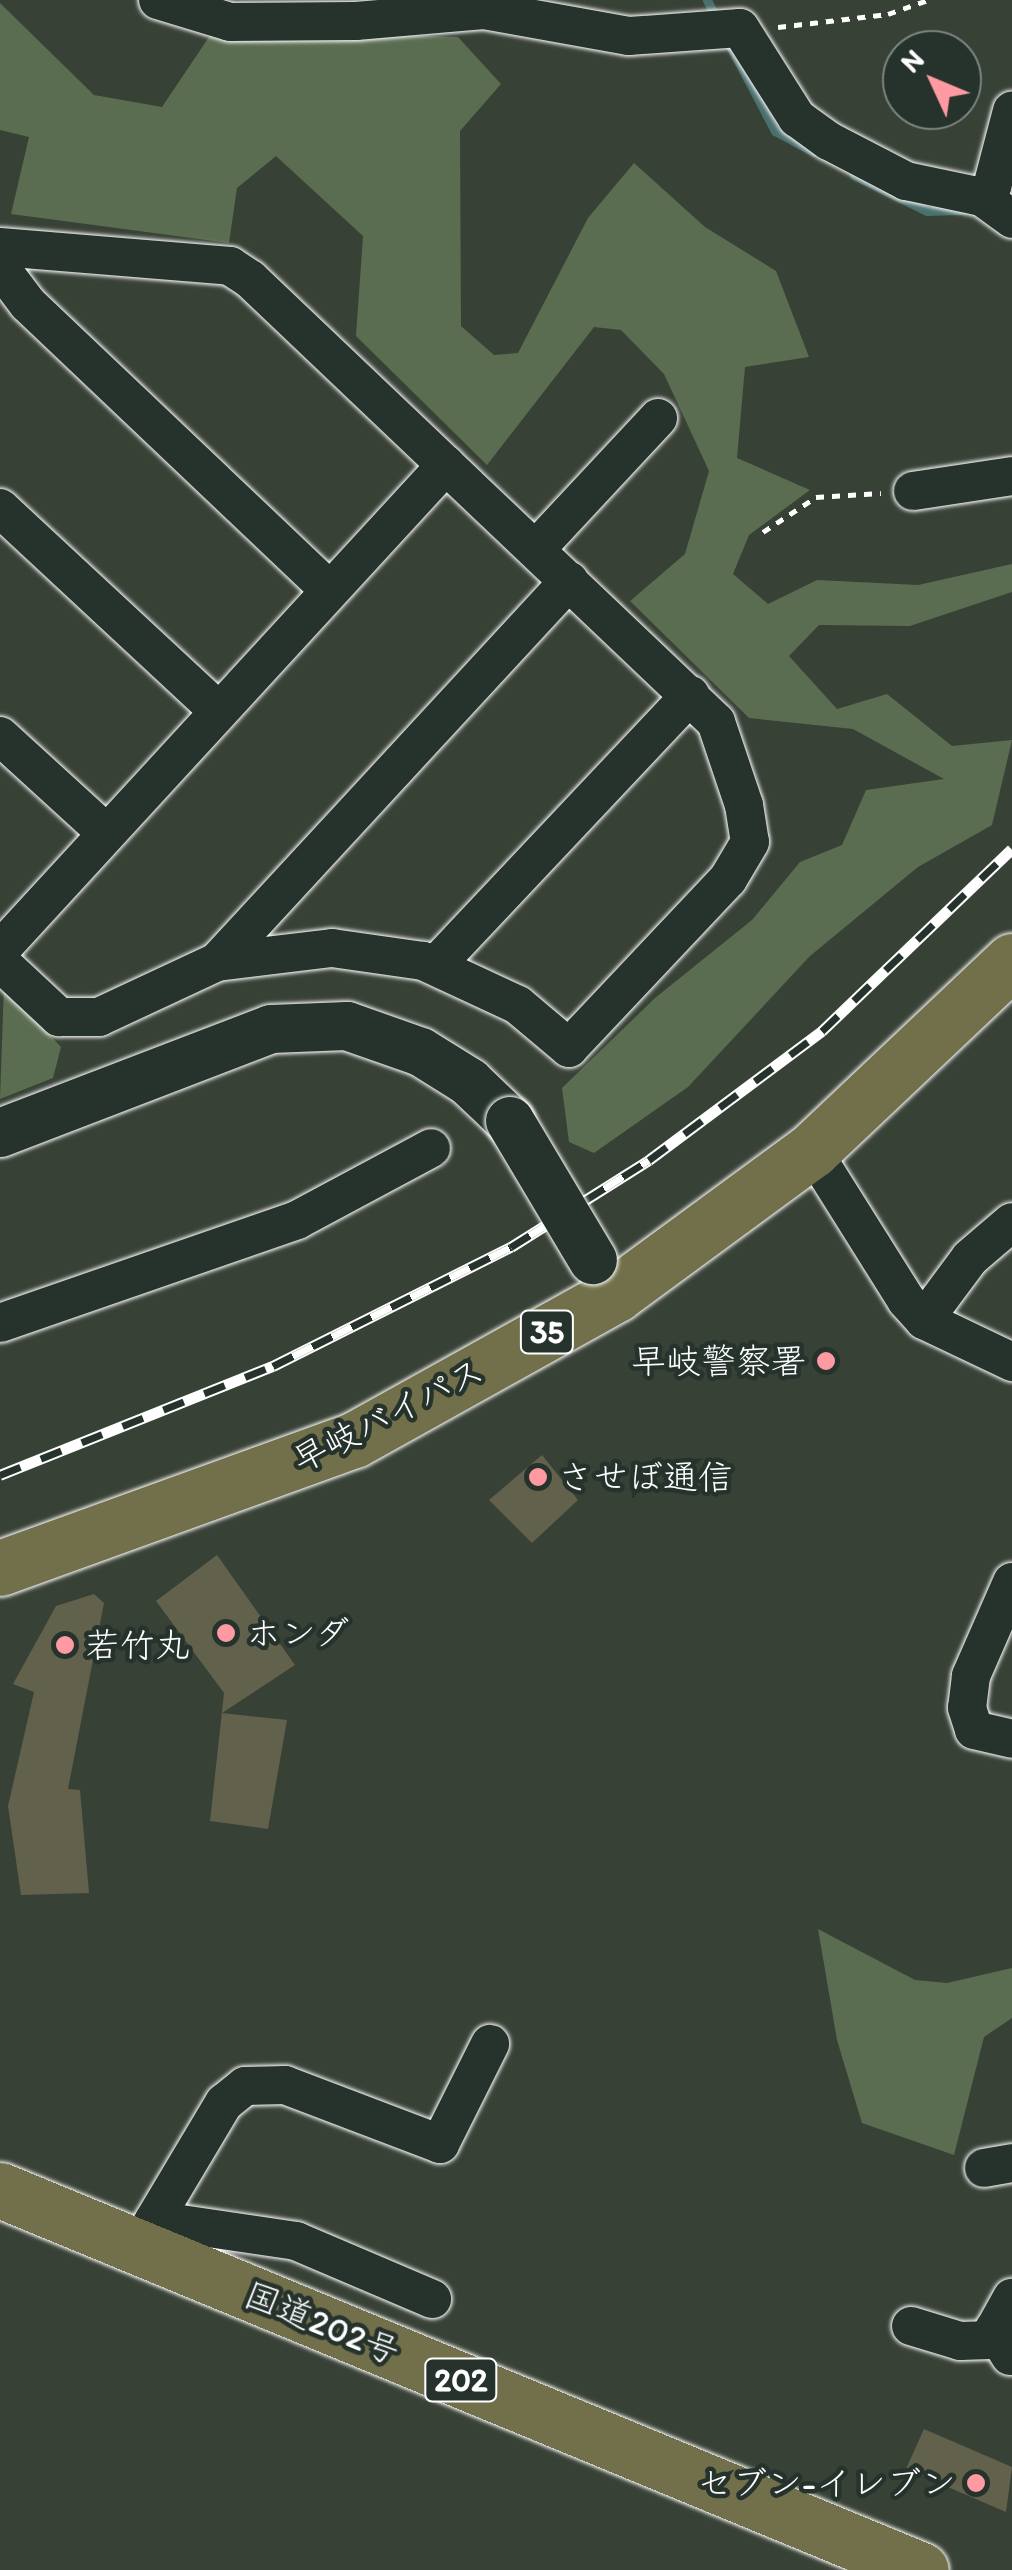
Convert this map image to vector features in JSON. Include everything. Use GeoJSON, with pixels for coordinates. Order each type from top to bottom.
{"type":"FeatureCollection","features":[{"type":"Feature","properties":{"kind":"highway","name":"早岐バイパス"},"geometry":{"type":"LineString","coordinates":[[0,1568],[354,1440],[604,1277],[812,1150],[1012,960]]}},
{"type":"Feature","properties":{"kind":"highway","name":"国道202号"},"geometry":{"type":"LineString","coordinates":[[0,2190],[146,2233],[921,2570]]}},
{"type":"Feature","properties":{"kind":"street"},"geometry":{"type":"LineString","coordinates":[[158,0],[230,22],[484,5],[629,36],[731,14],[797,118],[829,142],[906,180],[1000,211]]}},
{"type":"Feature","properties":{"kind":"street"},"geometry":{"type":"LineString","coordinates":[[1000,211],[992,187],[1012,111]]}},
{"type":"Feature","properties":{"kind":"street"},"geometry":{"type":"LineString","coordinates":[[0,247],[230,266],[716,722],[750,842],[702,907],[569,1048],[518,1005],[436,964],[332,948],[216,962],[99,1017],[59,1017],[0,962]]}},
{"type":"Feature","properties":{"kind":"street"},"geometry":{"type":"LineString","coordinates":[[0,267],[28,304],[328,590]]}},
{"type":"Feature","properties":{"kind":"street"},"geometry":{"type":"LineString","coordinates":[[536,550],[658,418]]}},
{"type":"Feature","properties":{"kind":"street"},"geometry":{"type":"LineString","coordinates":[[0,950],[104,832],[446,465]]}},
{"type":"Feature","properties":{"kind":"street"},"geometry":{"type":"LineString","coordinates":[[914,491],[1012,476]]}},
{"type":"Feature","properties":{"kind":"street"},"geometry":{"type":"LineString","coordinates":[[0,508],[217,710]]}},
{"type":"Feature","properties":{"kind":"street"},"geometry":{"type":"LineString","coordinates":[[216,962],[568,580]]}},
{"type":"Feature","properties":{"kind":"street"},"geometry":{"type":"LineString","coordinates":[[436,964],[690,695]]}},
{"type":"Feature","properties":{"kind":"street"},"geometry":{"type":"LineString","coordinates":[[0,736],[104,832]]}},
{"type":"Feature","properties":{"kind":"street"},"geometry":{"type":"LineString","coordinates":[[0,1133],[271,1029],[347,1026],[421,1052],[469,1082],[510,1122],[604,1277]]}},
{"type":"Feature","properties":{"kind":"street"},"geometry":{"type":"LineString","coordinates":[[0,1323],[297,1220],[431,1148]]}},
{"type":"Feature","properties":{"kind":"street"},"geometry":{"type":"LineString","coordinates":[[812,1150],[924,1320],[1012,1362]]}},
{"type":"Feature","properties":{"kind":"street"},"geometry":{"type":"LineString","coordinates":[[924,1320],[970,1258],[1012,1222]]}},
{"type":"Feature","properties":{"kind":"street"},"geometry":{"type":"LineString","coordinates":[[1012,1582],[971,1676],[967,1708],[974,1730],[1012,1739]]}},
{"type":"Feature","properties":{"kind":"street"},"geometry":{"type":"LineString","coordinates":[[432,2299],[296,2242],[146,2233],[224,2103],[245,2086],[286,2085],[440,2144],[490,2044]]}},
{"type":"Feature","properties":{"kind":"street"},"geometry":{"type":"LineString","coordinates":[[1005,2348],[994,2330],[1012,2298]]}},
{"type":"Feature","properties":{"kind":"street"},"geometry":{"type":"LineString","coordinates":[[911,2326],[960,2341],[1005,2348]]}},
{"type":"Feature","properties":{"kind":"path"},"geometry":{"type":"LineString","coordinates":[[731,14],[888,14],[928,0]]}},
{"type":"Feature","properties":{"kind":"path"},"geometry":{"type":"LineString","coordinates":[[763,532],[816,496],[914,491]]}},
{"type":"Feature","properties":{"kind":"green space"},"geometry":{"type":"Polygon","coordinates":[[[0,3],[94,95],[162,107],[213,31],[458,37],[501,84],[460,131],[461,326],[494,355],[518,353],[588,218],[634,163],[705,227],[776,271],[809,357],[745,367],[737,458],[810,490],[749,535],[733,574],[768,604],[817,580],[918,585],[1012,564],[1012,592],[910,626],[819,625],[789,656],[837,709],[887,694],[952,746],[1012,740],[992,825],[918,867],[810,956],[688,1087],[594,1153],[569,1142],[562,1088],[655,998],[752,920],[800,862],[842,845],[866,790],[944,779],[853,729],[749,718],[630,601],[685,554],[709,471],[664,374],[621,330],[594,327],[487,465],[356,336],[363,236],[276,156],[237,188],[229,243],[11,214],[29,137],[0,130],[0,3]]]}},
{"type":"Feature","properties":{"kind":"green space"},"geometry":{"type":"Polygon","coordinates":[[[4,986],[61,1047],[53,1078],[0,1099],[4,986]]]}},
{"type":"Feature","properties":{"kind":"green space"},"geometry":{"type":"Polygon","coordinates":[[[818,1929],[915,1980],[947,1983],[1012,1968],[1012,2018],[984,2037],[954,2155],[862,2123],[837,2040],[818,1929]]]}},
{"type":"Feature","properties":{"kind":"building","name":"させぼ通信"},"geometry":{"type":"Polygon","coordinates":[[[542,1455],[578,1500],[532,1543],[489,1500],[542,1455]]]}},
{"type":"Feature","properties":{"kind":"building"},"geometry":{"type":"Polygon","coordinates":[[[217,1555],[295,1665],[222,1713],[287,1720],[268,1829],[210,1821],[224,1693],[156,1601],[217,1555]]]}},
{"type":"Feature","properties":{"kind":"building"},"geometry":{"type":"Polygon","coordinates":[[[94,1594],[104,1603],[68,1789],[80,1790],[89,1893],[21,1895],[8,1806],[34,1692],[13,1684],[56,1606],[94,1594]]]}},
{"type":"Feature","properties":{"kind":"building","name":"セブン-イレブン"},"geometry":{"type":"Polygon","coordinates":[[[924,2429],[1012,2467],[1006,2512],[906,2469],[924,2429]]]}},
{"type":"Feature","properties":{"kind":"waterway"},"geometry":{"type":"LineString","coordinates":[[707,0],[717,20]]}},
{"type":"Feature","properties":{"kind":"waterway"},"geometry":{"type":"LineString","coordinates":[[726,38],[775,131],[814,152]]}},
{"type":"Feature","properties":{"kind":"waterway"},"geometry":{"type":"LineString","coordinates":[[854,175],[927,211],[965,210]]}},
{"type":"Feature","properties":{"kind":"railway"},"geometry":{"type":"LineString","coordinates":[[0,1475],[273,1366],[511,1247],[649,1160],[822,1031],[1012,849]]}},
{"type":"Feature","properties":{"kind":"place","name":"早岐警察署"},"geometry":{"type":"Point","coordinates":[826,1361]}},
{"type":"Feature","properties":{"kind":"place","name":"させぼ通信"},"geometry":{"type":"Point","coordinates":[538,1477]}},
{"type":"Feature","properties":{"kind":"place","name":"ホンダ"},"geometry":{"type":"Point","coordinates":[226,1633]}},
{"type":"Feature","properties":{"kind":"place","name":"若竹丸"},"geometry":{"type":"Point","coordinates":[65,1645]}},
{"type":"Feature","properties":{"kind":"place","name":"セブン-イレブン"},"geometry":{"type":"Point","coordinates":[976,2483]}}]}
